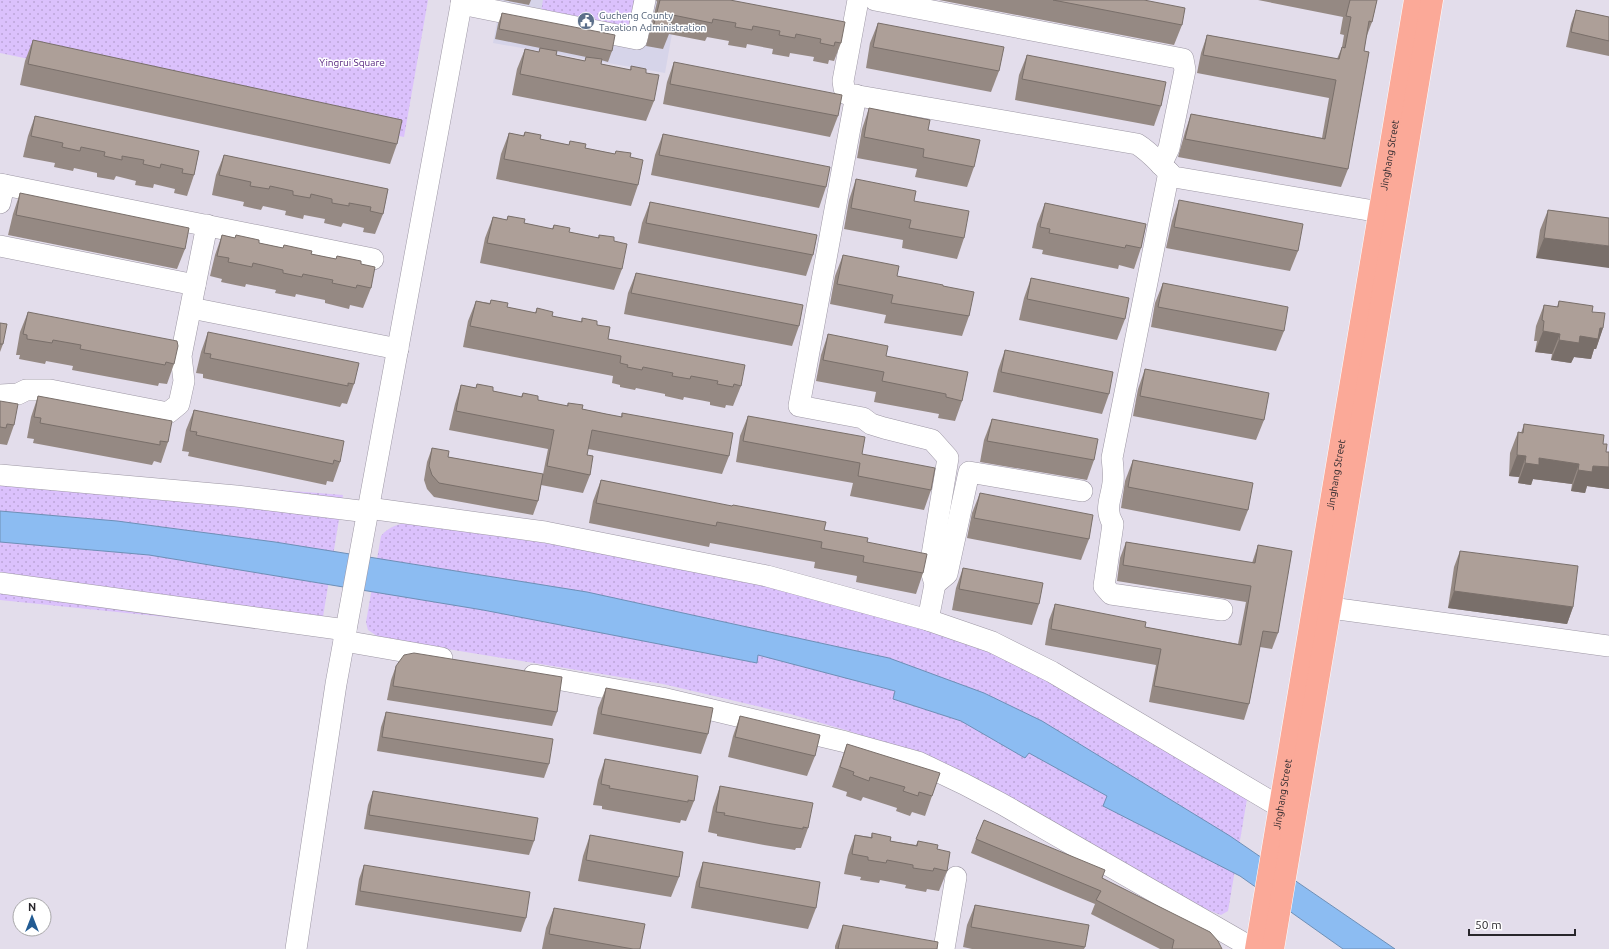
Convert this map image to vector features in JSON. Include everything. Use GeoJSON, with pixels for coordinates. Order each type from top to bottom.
{"type":"FeatureCollection","features":[{"type":"Feature","properties":{"kind":"main road","name":"Jinghang Street"},"geometry":{"type":"LineString","coordinates":[[1255,949],[1415,0]]}},
{"type":"Feature","properties":{"kind":"main road","name":"Jinghang Street"},"geometry":{"type":"LineString","coordinates":[[1273,949],[1432,0]]}},
{"type":"Feature","properties":{"kind":"street"},"geometry":{"type":"LineString","coordinates":[[296,949],[345,635],[462,2],[532,9],[637,39],[646,0]]}},
{"type":"Feature","properties":{"kind":"street"},"geometry":{"type":"LineString","coordinates":[[858,0],[843,81],[847,94],[1137,144],[1157,159],[1174,177],[1380,212]]}},
{"type":"Feature","properties":{"kind":"street"},"geometry":{"type":"LineString","coordinates":[[875,0],[1183,59],[1185,70],[1165,168],[1112,458],[1114,472],[1108,506],[1108,515],[1113,524],[1104,586],[1111,594],[1222,610]]}},
{"type":"Feature","properties":{"kind":"street"},"geometry":{"type":"LineString","coordinates":[[856,95],[799,406],[863,418],[871,424],[932,440],[948,458],[930,567],[935,584],[928,620]]}},
{"type":"Feature","properties":{"kind":"street"},"geometry":{"type":"LineString","coordinates":[[1,191],[207,225],[373,258]]}},
{"type":"Feature","properties":{"kind":"street"},"geometry":{"type":"LineString","coordinates":[[0,395],[18,394],[26,390],[50,390],[168,413],[179,404],[184,381],[181,356],[207,225]]}},
{"type":"Feature","properties":{"kind":"street"},"geometry":{"type":"LineString","coordinates":[[0,246],[195,285]]}},
{"type":"Feature","properties":{"kind":"street"},"geometry":{"type":"LineString","coordinates":[[191,308],[398,349]]}},
{"type":"Feature","properties":{"kind":"street"},"geometry":{"type":"LineString","coordinates":[[935,584],[947,574],[969,472],[1082,491]]}},
{"type":"Feature","properties":{"kind":"street"},"geometry":{"type":"LineString","coordinates":[[0,475],[236,496],[368,510],[545,532],[767,576],[928,620],[992,642],[1052,672],[1280,807]]}},
{"type":"Feature","properties":{"kind":"street"},"geometry":{"type":"LineString","coordinates":[[0,583],[345,635],[462,662]]}},
{"type":"Feature","properties":{"kind":"street"},"geometry":{"type":"LineString","coordinates":[[1331,608],[1609,646]]}},
{"type":"Feature","properties":{"kind":"street"},"geometry":{"type":"LineString","coordinates":[[516,672],[662,698],[846,742],[918,762],[1002,804],[1255,949]]}},
{"type":"Feature","properties":{"kind":"street"},"geometry":{"type":"LineString","coordinates":[[944,949],[956,877]]}},
{"type":"Feature","properties":{"kind":"shaded area","name":"Gucheng County Taxation Administration"},"geometry":{"type":"Polygon","coordinates":[[[501,0],[678,0],[665,73],[493,43],[501,0]]]}},
{"type":"Feature","properties":{"kind":"green space","name":"Yingrui Square"},"geometry":{"type":"Polygon","coordinates":[[[0,0],[428,0],[404,137],[0,53],[0,0]]]}},
{"type":"Feature","properties":{"kind":"green space"},"geometry":{"type":"Polygon","coordinates":[[[543,0],[637,0],[631,29],[541,11],[543,0]]]}},
{"type":"Feature","properties":{"kind":"green space"},"geometry":{"type":"Polygon","coordinates":[[[0,465],[142,479],[343,495],[320,635],[272,628],[0,600],[0,465]]]}},
{"type":"Feature","properties":{"kind":"green space"},"geometry":{"type":"Polygon","coordinates":[[[411,522],[622,555],[807,594],[978,646],[1082,697],[1247,799],[1228,911],[1221,915],[1200,907],[938,762],[849,731],[790,714],[663,684],[380,638],[368,630],[366,622],[381,536],[391,528],[411,522]]]}},
{"type":"Feature","properties":{"kind":"water"},"geometry":{"type":"Polygon","coordinates":[[[0,511],[117,521],[275,542],[587,592],[889,658],[984,693],[1042,721],[1230,836],[1395,949],[1343,949],[1240,876],[1103,806],[1107,796],[1029,753],[1025,758],[961,721],[893,699],[895,691],[758,655],[757,663],[483,610],[149,555],[0,542],[0,511]]]}},
{"type":"Feature","properties":{"kind":"building"},"geometry":{"type":"Polygon","coordinates":[[[660,0],[730,0],[845,22],[841,43],[835,42],[834,46],[820,43],[821,39],[796,34],[795,38],[779,35],[780,31],[753,26],[752,30],[735,27],[736,23],[713,19],[712,23],[673,15],[670,31],[653,28],[660,0]]]}},
{"type":"Feature","properties":{"kind":"building"},"geometry":{"type":"Polygon","coordinates":[[[1053,0],[1144,0],[1185,8],[1182,25],[1053,0]]]}},
{"type":"Feature","properties":{"kind":"building"},"geometry":{"type":"Polygon","coordinates":[[[1350,0],[1377,0],[1372,22],[1369,21],[1364,51],[1369,52],[1348,169],[1185,139],[1191,114],[1325,139],[1336,80],[1203,55],[1207,35],[1339,59],[1342,47],[1345,48],[1351,17],[1346,16],[1350,0]]]}},
{"type":"Feature","properties":{"kind":"building"},"geometry":{"type":"Polygon","coordinates":[[[1576,10],[1609,17],[1609,41],[1571,32],[1576,10]]]}},
{"type":"Feature","properties":{"kind":"building"},"geometry":{"type":"Polygon","coordinates":[[[502,13],[615,35],[612,51],[499,29],[502,13]]]}},
{"type":"Feature","properties":{"kind":"building"},"geometry":{"type":"Polygon","coordinates":[[[878,23],[1004,47],[999,71],[873,47],[878,23]]]}},
{"type":"Feature","properties":{"kind":"building"},"geometry":{"type":"Polygon","coordinates":[[[33,40],[402,120],[397,144],[28,64],[33,40]]]}},
{"type":"Feature","properties":{"kind":"building"},"geometry":{"type":"Polygon","coordinates":[[[540,48],[557,51],[556,55],[585,61],[586,57],[602,59],[601,64],[631,70],[631,66],[646,69],[646,73],[659,75],[654,101],[520,74],[525,49],[539,52],[540,48]]]}},
{"type":"Feature","properties":{"kind":"building"},"geometry":{"type":"Polygon","coordinates":[[[1027,55],[1166,82],[1161,106],[1022,79],[1027,55]]]}},
{"type":"Feature","properties":{"kind":"building"},"geometry":{"type":"Polygon","coordinates":[[[674,62],[842,95],[838,116],[670,84],[674,62]]]}},
{"type":"Feature","properties":{"kind":"building"},"geometry":{"type":"Polygon","coordinates":[[[869,108],[930,120],[928,130],[980,140],[974,167],[923,157],[924,149],[864,137],[869,108]]]}},
{"type":"Feature","properties":{"kind":"building"},"geometry":{"type":"Polygon","coordinates":[[[35,116],[199,151],[194,175],[182,173],[183,169],[161,164],[160,168],[143,164],[144,160],[122,156],[122,160],[104,156],[105,152],[81,147],[80,151],[62,147],[63,143],[31,136],[35,116]]]}},
{"type":"Feature","properties":{"kind":"building"},"geometry":{"type":"Polygon","coordinates":[[[525,132],[541,135],[540,139],[569,145],[570,141],[586,144],[585,148],[615,154],[616,151],[631,153],[630,157],[643,160],[638,185],[504,159],[509,133],[524,136],[525,132]]]}},
{"type":"Feature","properties":{"kind":"building"},"geometry":{"type":"Polygon","coordinates":[[[663,134],[830,167],[826,187],[659,155],[663,134]]]}},
{"type":"Feature","properties":{"kind":"building"},"geometry":{"type":"Polygon","coordinates":[[[224,155],[388,189],[383,214],[370,211],[371,207],[349,203],[349,206],[332,203],[332,199],[311,194],[310,198],[293,195],[293,191],[270,186],[269,189],[250,186],[251,182],[219,175],[224,155]]]}},
{"type":"Feature","properties":{"kind":"building"},"geometry":{"type":"Polygon","coordinates":[[[856,179],[916,191],[914,201],[969,211],[964,238],[909,228],[911,220],[851,208],[856,179]]]}},
{"type":"Feature","properties":{"kind":"building"},"geometry":{"type":"Polygon","coordinates":[[[20,193],[189,228],[185,249],[16,215],[20,193]]]}},
{"type":"Feature","properties":{"kind":"building"},"geometry":{"type":"Polygon","coordinates":[[[1179,200],[1303,224],[1298,251],[1174,227],[1179,200]]]}},
{"type":"Feature","properties":{"kind":"building"},"geometry":{"type":"Polygon","coordinates":[[[650,202],[817,235],[813,255],[646,223],[650,202]]]}},
{"type":"Feature","properties":{"kind":"building"},"geometry":{"type":"Polygon","coordinates":[[[1045,203],[1146,224],[1141,248],[1126,245],[1125,248],[1049,233],[1050,229],[1040,227],[1045,203]]]}},
{"type":"Feature","properties":{"kind":"building"},"geometry":{"type":"Polygon","coordinates":[[[1548,210],[1609,218],[1609,246],[1544,238],[1548,210]]]}},
{"type":"Feature","properties":{"kind":"building"},"geometry":{"type":"Polygon","coordinates":[[[508,216],[525,219],[524,223],[553,229],[554,225],[570,228],[569,232],[599,238],[599,235],[614,237],[614,241],[627,244],[622,269],[487,243],[493,217],[507,220],[508,216]]]}},
{"type":"Feature","properties":{"kind":"building"},"geometry":{"type":"Polygon","coordinates":[[[222,235],[235,238],[236,235],[259,240],[259,243],[283,248],[284,245],[312,251],[311,254],[336,259],[337,256],[361,261],[361,264],[375,267],[371,288],[357,285],[356,288],[332,283],[333,280],[303,274],[302,277],[283,273],[283,270],[253,263],[252,267],[228,262],[229,258],[217,256],[222,235]]]}},
{"type":"Feature","properties":{"kind":"building"},"geometry":{"type":"Polygon","coordinates":[[[843,255],[899,266],[897,276],[974,292],[969,316],[891,303],[893,295],[837,284],[843,255]]]}},
{"type":"Feature","properties":{"kind":"building"},"geometry":{"type":"Polygon","coordinates":[[[636,273],[803,305],[799,326],[631,293],[636,273]]]}},
{"type":"Feature","properties":{"kind":"building"},"geometry":{"type":"Polygon","coordinates":[[[1031,278],[1129,298],[1125,319],[1027,299],[1031,278]]]}},
{"type":"Feature","properties":{"kind":"building"},"geometry":{"type":"Polygon","coordinates":[[[1163,283],[1288,307],[1284,331],[1158,307],[1163,283]]]}},
{"type":"Feature","properties":{"kind":"building"},"geometry":{"type":"Polygon","coordinates":[[[491,300],[508,303],[507,307],[536,313],[537,308],[553,312],[552,316],[582,322],[582,318],[597,321],[597,325],[610,327],[608,339],[745,365],[741,386],[734,384],[733,387],[717,384],[718,381],[691,376],[690,379],[672,376],[673,373],[643,367],[642,370],[627,367],[628,365],[620,363],[621,356],[470,326],[476,301],[490,304],[491,300]]]}},
{"type":"Feature","properties":{"kind":"building"},"geometry":{"type":"Polygon","coordinates":[[[1559,301],[1593,306],[1592,312],[1605,313],[1603,328],[1600,328],[1598,339],[1580,336],[1579,343],[1559,340],[1560,334],[1543,331],[1544,321],[1542,320],[1544,305],[1558,307],[1559,301]]]}},
{"type":"Feature","properties":{"kind":"building"},"geometry":{"type":"Polygon","coordinates":[[[28,312],[177,341],[178,346],[174,364],[166,362],[165,365],[80,349],[81,345],[53,340],[52,343],[27,339],[27,335],[23,334],[28,312]]]}},
{"type":"Feature","properties":{"kind":"building"},"geometry":{"type":"Polygon","coordinates":[[[0,323],[7,324],[3,344],[0,344],[0,323]]]}},
{"type":"Feature","properties":{"kind":"building"},"geometry":{"type":"Polygon","coordinates":[[[208,332],[359,363],[354,384],[348,383],[348,386],[210,358],[211,354],[204,353],[208,332]]]}},
{"type":"Feature","properties":{"kind":"building"},"geometry":{"type":"Polygon","coordinates":[[[828,334],[888,346],[886,356],[968,372],[962,401],[946,397],[946,394],[882,381],[884,372],[823,360],[828,334]]]}},
{"type":"Feature","properties":{"kind":"building"},"geometry":{"type":"Polygon","coordinates":[[[1005,350],[1113,372],[1109,394],[1001,372],[1005,350]]]}},
{"type":"Feature","properties":{"kind":"building"},"geometry":{"type":"Polygon","coordinates":[[[1145,369],[1269,393],[1264,420],[1140,396],[1145,369]]]}},
{"type":"Feature","properties":{"kind":"building"},"geometry":{"type":"Polygon","coordinates":[[[477,384],[493,387],[493,391],[522,397],[523,393],[538,396],[538,400],[568,406],[568,403],[583,405],[582,409],[606,414],[622,417],[622,413],[733,433],[729,456],[592,430],[587,455],[593,456],[590,475],[547,466],[554,430],[456,411],[461,385],[476,388],[477,384]]]}},
{"type":"Feature","properties":{"kind":"building"},"geometry":{"type":"Polygon","coordinates":[[[38,396],[172,421],[168,442],[160,441],[160,445],[40,423],[41,418],[34,417],[38,396]]]}},
{"type":"Feature","properties":{"kind":"building"},"geometry":{"type":"Polygon","coordinates":[[[0,401],[18,404],[14,425],[7,424],[6,428],[0,427],[0,401]]]}},
{"type":"Feature","properties":{"kind":"building"},"geometry":{"type":"Polygon","coordinates":[[[194,410],[344,441],[340,462],[334,460],[333,464],[196,435],[197,432],[190,431],[194,410]]]}},
{"type":"Feature","properties":{"kind":"building"},"geometry":{"type":"Polygon","coordinates":[[[748,416],[865,437],[862,454],[935,468],[931,490],[858,476],[860,463],[743,441],[748,416]]]}},
{"type":"Feature","properties":{"kind":"building"},"geometry":{"type":"Polygon","coordinates":[[[992,419],[1098,439],[1094,460],[987,441],[992,419]]]}},
{"type":"Feature","properties":{"kind":"building"},"geometry":{"type":"Polygon","coordinates":[[[1524,424],[1604,435],[1603,444],[1607,444],[1606,452],[1609,452],[1609,467],[1593,466],[1592,472],[1578,470],[1579,464],[1539,458],[1539,465],[1525,463],[1526,456],[1517,455],[1518,432],[1523,433],[1524,424]]]}},
{"type":"Feature","properties":{"kind":"building"},"geometry":{"type":"Polygon","coordinates":[[[432,448],[449,451],[448,457],[543,474],[538,501],[439,483],[432,475],[429,466],[432,448]]]}},
{"type":"Feature","properties":{"kind":"building"},"geometry":{"type":"Polygon","coordinates":[[[1133,460],[1253,483],[1248,510],[1128,487],[1133,460]]]}},
{"type":"Feature","properties":{"kind":"building"},"geometry":{"type":"Polygon","coordinates":[[[601,480],[732,506],[826,522],[824,530],[868,538],[867,542],[927,554],[923,573],[863,562],[864,556],[821,548],[822,542],[717,522],[716,526],[596,503],[601,480]]]}},
{"type":"Feature","properties":{"kind":"building"},"geometry":{"type":"Polygon","coordinates":[[[980,493],[1093,515],[1089,539],[974,518],[980,493]]]}},
{"type":"Feature","properties":{"kind":"building"},"geometry":{"type":"Polygon","coordinates":[[[1126,542],[1255,563],[1258,545],[1292,551],[1278,633],[1263,631],[1249,704],[1154,686],[1161,649],[1051,629],[1055,604],[1146,622],[1145,627],[1241,645],[1251,586],[1123,565],[1126,542]]]}},
{"type":"Feature","properties":{"kind":"building"},"geometry":{"type":"Polygon","coordinates":[[[1460,551],[1578,566],[1573,607],[1454,591],[1460,551]]]}},
{"type":"Feature","properties":{"kind":"building"},"geometry":{"type":"Polygon","coordinates":[[[963,568],[1043,583],[1039,604],[959,589],[963,568]]]}},
{"type":"Feature","properties":{"kind":"building"},"geometry":{"type":"Polygon","coordinates":[[[414,653],[562,677],[557,712],[393,686],[396,666],[404,655],[414,653]]]}},
{"type":"Feature","properties":{"kind":"building"},"geometry":{"type":"Polygon","coordinates":[[[606,688],[713,708],[708,734],[601,714],[606,688]]]}},
{"type":"Feature","properties":{"kind":"building"},"geometry":{"type":"Polygon","coordinates":[[[386,712],[553,739],[549,764],[382,737],[386,712]]]}},
{"type":"Feature","properties":{"kind":"building"},"geometry":{"type":"Polygon","coordinates":[[[740,716],[820,735],[815,756],[735,737],[740,716]]]}},
{"type":"Feature","properties":{"kind":"building"},"geometry":{"type":"Polygon","coordinates":[[[847,744],[940,773],[932,796],[919,792],[918,796],[903,791],[905,787],[870,777],[869,781],[853,775],[854,772],[840,767],[847,744]]]}},
{"type":"Feature","properties":{"kind":"building"},"geometry":{"type":"Polygon","coordinates":[[[605,759],[698,776],[694,801],[688,800],[688,802],[609,788],[610,786],[601,784],[605,759]]]}},
{"type":"Feature","properties":{"kind":"building"},"geometry":{"type":"Polygon","coordinates":[[[720,786],[813,803],[808,828],[803,827],[803,829],[772,824],[724,815],[725,813],[716,812],[720,786]]]}},
{"type":"Feature","properties":{"kind":"building"},"geometry":{"type":"Polygon","coordinates":[[[373,791],[538,818],[534,841],[369,815],[373,791]]]}},
{"type":"Feature","properties":{"kind":"building"},"geometry":{"type":"Polygon","coordinates":[[[984,820],[1105,870],[1102,878],[1210,932],[1218,941],[1222,949],[1172,949],[1174,940],[1096,900],[1101,891],[976,839],[984,820]]]}},
{"type":"Feature","properties":{"kind":"building"},"geometry":{"type":"Polygon","coordinates":[[[872,833],[891,837],[890,841],[917,846],[918,841],[938,845],[937,849],[950,852],[947,871],[934,868],[933,871],[913,868],[913,865],[887,860],[886,863],[868,860],[868,857],[852,854],[855,835],[872,838],[872,833]]]}},
{"type":"Feature","properties":{"kind":"building"},"geometry":{"type":"Polygon","coordinates":[[[590,835],[683,852],[679,877],[586,860],[590,835]]]}},
{"type":"Feature","properties":{"kind":"building"},"geometry":{"type":"Polygon","coordinates":[[[703,862],[820,882],[816,908],[699,887],[703,862]]]}},
{"type":"Feature","properties":{"kind":"building"},"geometry":{"type":"Polygon","coordinates":[[[364,865],[530,892],[526,918],[360,891],[364,865]]]}},
{"type":"Feature","properties":{"kind":"building"},"geometry":{"type":"Polygon","coordinates":[[[975,905],[1089,925],[1085,947],[971,927],[975,905]]]}},
{"type":"Feature","properties":{"kind":"building"},"geometry":{"type":"Polygon","coordinates":[[[554,908],[645,924],[640,949],[549,934],[554,908]]]}},
{"type":"Feature","properties":{"kind":"building"},"geometry":{"type":"Polygon","coordinates":[[[843,925],[938,942],[937,949],[838,949],[843,925]]]}},
{"type":"Feature","properties":{"kind":"place","name":"Gucheng County Taxation Administration"},"geometry":{"type":"Point","coordinates":[586,21]}}]}
